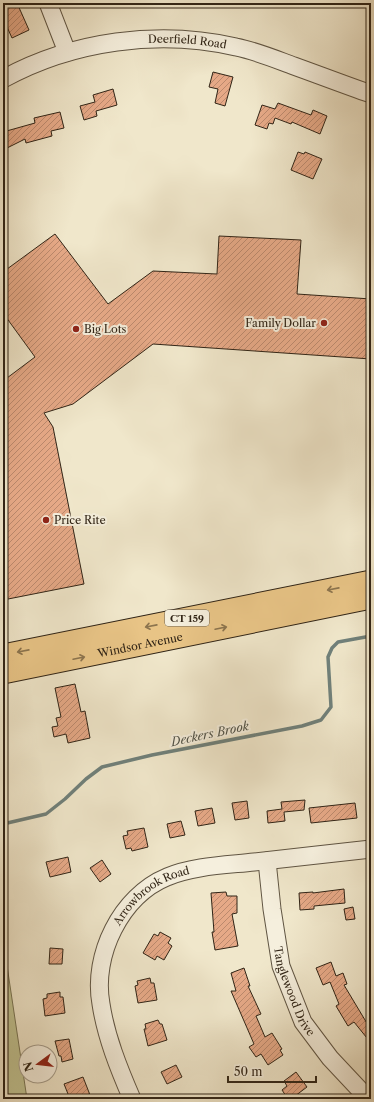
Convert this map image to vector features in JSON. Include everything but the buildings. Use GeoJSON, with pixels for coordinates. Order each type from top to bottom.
{"type":"FeatureCollection","features":[{"type":"Feature","properties":{"kind":"main road","name":"Windsor Avenue"},"geometry":{"type":"LineString","coordinates":[[3,674],[100,644],[371,587]]}},
{"type":"Feature","properties":{"kind":"main road","name":"Windsor Avenue"},"geometry":{"type":"LineString","coordinates":[[3,655],[100,644]]}},
{"type":"Feature","properties":{"kind":"street"},"geometry":{"type":"LineString","coordinates":[[48,3],[67,52]]}},
{"type":"Feature","properties":{"kind":"street","name":"Deerfield Road"},"geometry":{"type":"LineString","coordinates":[[3,79],[20,70],[67,52],[98,44],[178,39],[236,47],[371,94]]}},
{"type":"Feature","properties":{"kind":"street","name":"Arrowbrook Road"},"geometry":{"type":"LineString","coordinates":[[132,1099],[121,1075],[100,1004],[100,978],[105,953],[112,931],[127,907],[149,888],[167,876],[200,868],[371,849]]}},
{"type":"Feature","properties":{"kind":"street","name":"Tanglewood Drive"},"geometry":{"type":"LineString","coordinates":[[267,861],[272,910],[281,966],[303,1022],[330,1058],[360,1090],[371,1098]]}},
{"type":"Feature","properties":{"kind":"green space"},"geometry":{"type":"Polygon","coordinates":[[[3,939],[19,1044],[18,1084],[25,1084],[27,1099],[3,1099],[3,939]]]}},
{"type":"Feature","properties":{"kind":"waterway","name":"Deckers Brook"},"geometry":{"type":"LineString","coordinates":[[3,824],[46,814],[102,767],[152,755],[302,726],[321,720],[331,707],[328,657],[332,648],[338,642],[371,636]]}},
{"type":"Feature","properties":{"kind":"place","name":"Family Dollar"},"geometry":{"type":"Point","coordinates":[324,323]}},
{"type":"Feature","properties":{"kind":"place","name":"Big Lots"},"geometry":{"type":"Point","coordinates":[76,329]}},
{"type":"Feature","properties":{"kind":"place","name":"Price Rite"},"geometry":{"type":"Point","coordinates":[46,520]}}]}
